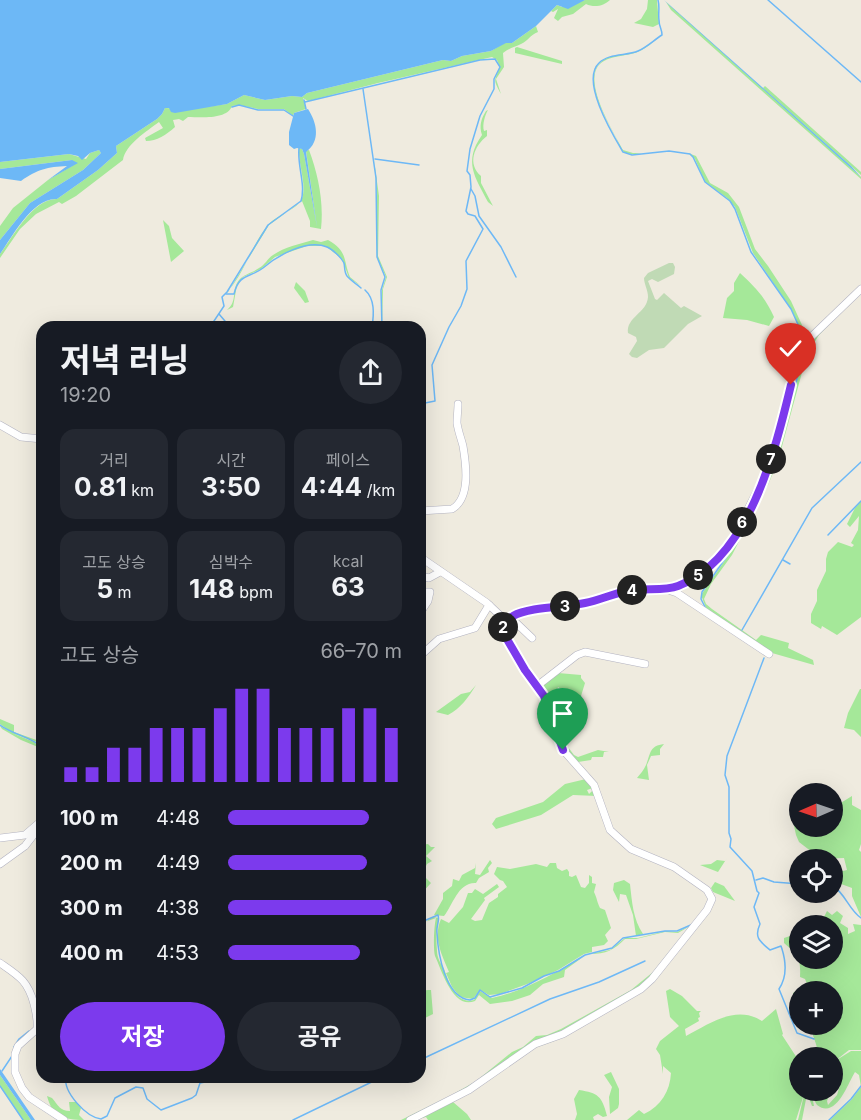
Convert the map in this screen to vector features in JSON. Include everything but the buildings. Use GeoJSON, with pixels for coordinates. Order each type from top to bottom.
{"type":"FeatureCollection","features":[{"type":"Feature","properties":{"kind":"street"},"geometry":{"type":"LineString","coordinates":[[410,1120],[469,1090],[535,1044],[563,1034],[642,989],[703,917],[712,899],[707,890],[674,867],[631,849],[615,836],[606,823],[594,785],[563,750],[548,707],[504,634],[503,628],[508,619],[522,612],[587,602],[622,591],[674,588],[694,578],[710,565],[727,547],[754,501],[767,471],[795,367],[802,350],[810,338],[861,289]]}},
{"type":"Feature","properties":{"kind":"street"},"geometry":{"type":"LineString","coordinates":[[426,511],[456,507],[465,487],[463,446],[457,424],[458,404]]}},
{"type":"Feature","properties":{"kind":"street"},"geometry":{"type":"LineString","coordinates":[[0,425],[21,437],[36,438]]}},
{"type":"Feature","properties":{"kind":"street"},"geometry":{"type":"LineString","coordinates":[[426,562],[532,638]]}},
{"type":"Feature","properties":{"kind":"street"},"geometry":{"type":"LineString","coordinates":[[426,577],[440,572]]}},
{"type":"Feature","properties":{"kind":"street"},"geometry":{"type":"LineString","coordinates":[[663,588],[677,593],[770,654]]}},
{"type":"Feature","properties":{"kind":"street"},"geometry":{"type":"LineString","coordinates":[[426,592],[430,592],[426,604]]}},
{"type":"Feature","properties":{"kind":"street"},"geometry":{"type":"LineString","coordinates":[[426,651],[439,639],[475,628],[489,605]]}},
{"type":"Feature","properties":{"kind":"street"},"geometry":{"type":"LineString","coordinates":[[537,686],[576,655],[585,652],[645,664]]}},
{"type":"Feature","properties":{"kind":"street"},"geometry":{"type":"LineString","coordinates":[[0,838],[25,836],[36,827]]}},
{"type":"Feature","properties":{"kind":"street"},"geometry":{"type":"LineString","coordinates":[[0,864],[25,846],[36,830]]}},
{"type":"Feature","properties":{"kind":"street"},"geometry":{"type":"LineString","coordinates":[[0,963],[20,977],[28,986],[36,1013]]}},
{"type":"Feature","properties":{"kind":"street"},"geometry":{"type":"LineString","coordinates":[[36,1030],[18,1046],[15,1054],[15,1072],[29,1097],[64,1120]]}},
{"type":"Feature","properties":{"kind":"green space"},"geometry":{"type":"Polygon","coordinates":[[[585,0],[610,0],[599,6],[586,4],[573,14],[562,17],[558,21],[554,18],[558,9],[551,11],[557,5],[562,7],[585,0]]]}},
{"type":"Feature","properties":{"kind":"green space"},"geometry":{"type":"Polygon","coordinates":[[[648,0],[657,0],[659,24],[653,27],[634,23],[641,19],[647,9],[648,0]]]}},
{"type":"Feature","properties":{"kind":"green space"},"geometry":{"type":"Polygon","coordinates":[[[666,2],[846,163],[861,179],[671,10],[666,2]]]}},
{"type":"Feature","properties":{"kind":"green space"},"geometry":{"type":"Polygon","coordinates":[[[536,26],[538,32],[503,53],[504,67],[496,79],[501,94],[495,80],[500,67],[497,60],[492,57],[308,101],[303,98],[306,109],[294,113],[293,116],[284,109],[258,109],[239,105],[232,106],[225,114],[219,116],[188,117],[183,121],[173,120],[175,127],[168,133],[158,139],[146,141],[145,138],[163,128],[159,122],[132,144],[123,160],[76,196],[36,214],[20,229],[0,258],[0,254],[17,229],[32,211],[48,200],[57,199],[98,170],[117,153],[116,146],[157,119],[165,108],[186,109],[227,104],[244,95],[265,100],[292,96],[302,97],[307,93],[443,60],[451,61],[462,56],[491,51],[506,42],[512,43],[536,26]]]}},
{"type":"Feature","properties":{"kind":"green space"},"geometry":{"type":"Polygon","coordinates":[[[662,35],[639,52],[604,61],[597,68],[594,79],[595,70],[604,60],[614,56],[639,51],[662,35]]]}},
{"type":"Feature","properties":{"kind":"green space"},"geometry":{"type":"Polygon","coordinates":[[[517,47],[562,61],[562,64],[515,53],[517,47]]]}},
{"type":"Feature","properties":{"kind":"green space"},"geometry":{"type":"Polygon","coordinates":[[[765,86],[861,172],[861,175],[763,88],[765,86]]]}},
{"type":"Feature","properties":{"kind":"green space"},"geometry":{"type":"Polygon","coordinates":[[[600,105],[623,150],[642,153],[633,154],[623,151],[600,105]]]}},
{"type":"Feature","properties":{"kind":"green space"},"geometry":{"type":"Polygon","coordinates":[[[488,110],[483,126],[484,131],[487,130],[487,136],[476,150],[473,161],[493,206],[488,202],[475,177],[472,161],[476,145],[482,135],[482,120],[488,110]]]}},
{"type":"Feature","properties":{"kind":"green space"},"geometry":{"type":"Polygon","coordinates":[[[299,148],[304,154],[317,227],[306,151],[309,150],[315,169],[321,198],[321,229],[310,227],[302,201],[298,204],[304,187],[299,148]]]}},
{"type":"Feature","properties":{"kind":"green space"},"geometry":{"type":"Polygon","coordinates":[[[99,150],[101,153],[83,170],[30,203],[0,240],[0,226],[13,208],[48,180],[72,166],[72,160],[0,169],[0,162],[69,154],[86,159],[90,153],[99,150]]]}},
{"type":"Feature","properties":{"kind":"green space"},"geometry":{"type":"Polygon","coordinates":[[[688,153],[696,156],[710,183],[728,193],[739,207],[755,249],[791,301],[807,336],[812,334],[861,285],[861,288],[806,341],[791,309],[753,253],[735,207],[705,182],[695,159],[688,153]]]}},
{"type":"Feature","properties":{"kind":"green space"},"geometry":{"type":"Polygon","coordinates":[[[374,160],[379,196],[378,256],[387,277],[383,289],[383,321],[382,290],[386,277],[377,257],[377,192],[374,160]]]}},
{"type":"Feature","properties":{"kind":"green space"},"geometry":{"type":"Polygon","coordinates":[[[287,212],[269,225],[247,261],[269,224],[287,212]]]}},
{"type":"Feature","properties":{"kind":"green space"},"geometry":{"type":"Polygon","coordinates":[[[163,220],[169,226],[172,238],[184,251],[171,262],[163,220]]]}},
{"type":"Feature","properties":{"kind":"green space"},"geometry":{"type":"Polygon","coordinates":[[[313,240],[321,242],[328,240],[339,248],[344,256],[350,277],[361,286],[349,278],[342,259],[328,248],[307,246],[275,257],[261,269],[243,277],[237,285],[233,307],[227,310],[232,303],[235,288],[241,278],[261,267],[278,252],[313,240]]]}},
{"type":"Feature","properties":{"kind":"green space"},"geometry":{"type":"Polygon","coordinates":[[[673,263],[675,267],[674,274],[658,282],[652,279],[648,281],[655,299],[657,300],[664,293],[681,308],[684,306],[702,316],[688,324],[664,348],[649,350],[637,358],[632,357],[629,354],[637,341],[636,337],[628,333],[628,328],[647,302],[648,294],[644,278],[648,273],[673,263]]]}},
{"type":"Feature","properties":{"kind":"green space"},"geometry":{"type":"Polygon","coordinates":[[[740,273],[760,293],[771,310],[774,317],[769,326],[747,320],[723,318],[727,298],[734,291],[734,283],[740,273]]]}},
{"type":"Feature","properties":{"kind":"green space"},"geometry":{"type":"Polygon","coordinates":[[[296,282],[305,291],[309,302],[305,303],[294,288],[296,282]]]}},
{"type":"Feature","properties":{"kind":"green space"},"geometry":{"type":"Polygon","coordinates":[[[833,320],[819,335],[807,354],[778,461],[768,485],[732,555],[711,584],[704,599],[712,609],[756,640],[761,635],[789,643],[788,648],[813,660],[814,665],[772,653],[706,608],[701,595],[730,553],[758,503],[776,459],[790,412],[801,362],[809,345],[800,362],[774,459],[756,503],[726,556],[681,589],[680,593],[675,589],[723,555],[755,501],[796,367],[810,340],[833,320]]]}},
{"type":"Feature","properties":{"kind":"green space"},"geometry":{"type":"Polygon","coordinates":[[[861,501],[861,617],[837,635],[822,626],[821,629],[811,623],[811,614],[817,601],[817,590],[826,571],[828,552],[838,542],[852,547],[854,545],[851,543],[858,530],[859,516],[850,527],[847,524],[861,501]]]}},
{"type":"Feature","properties":{"kind":"green space"},"geometry":{"type":"Polygon","coordinates":[[[558,673],[581,675],[585,683],[581,696],[565,697],[564,691],[558,687],[555,695],[547,695],[568,747],[578,757],[598,750],[609,752],[604,752],[603,757],[592,757],[591,760],[578,762],[569,757],[540,688],[558,673]]]}},
{"type":"Feature","properties":{"kind":"green space"},"geometry":{"type":"Polygon","coordinates":[[[476,685],[464,702],[453,712],[448,715],[436,712],[461,694],[470,692],[476,685]]]}},
{"type":"Feature","properties":{"kind":"green space"},"geometry":{"type":"Polygon","coordinates":[[[860,689],[861,737],[854,730],[844,728],[848,713],[860,689]]]}},
{"type":"Feature","properties":{"kind":"green space"},"geometry":{"type":"Polygon","coordinates":[[[0,719],[14,725],[14,732],[36,742],[12,733],[34,742],[36,746],[2,729],[0,726],[11,732],[0,724],[0,719]]]}},
{"type":"Feature","properties":{"kind":"green space"},"geometry":{"type":"Polygon","coordinates":[[[664,744],[660,749],[660,755],[651,756],[647,765],[649,780],[637,778],[645,767],[653,748],[664,744]]]}},
{"type":"Feature","properties":{"kind":"green space"},"geometry":{"type":"Polygon","coordinates":[[[586,779],[593,788],[587,790],[589,794],[594,789],[597,796],[573,795],[541,815],[496,829],[492,824],[496,818],[543,802],[565,784],[586,779]]]}},
{"type":"Feature","properties":{"kind":"green space"},"geometry":{"type":"Polygon","coordinates":[[[852,796],[852,805],[861,810],[859,850],[861,852],[861,917],[852,896],[852,888],[843,885],[843,871],[847,870],[843,849],[808,849],[799,842],[797,837],[843,837],[843,802],[852,796]]]}},
{"type":"Feature","properties":{"kind":"green space"},"geometry":{"type":"Polygon","coordinates":[[[426,844],[435,847],[426,856],[426,844]]]}},
{"type":"Feature","properties":{"kind":"green space"},"geometry":{"type":"Polygon","coordinates":[[[426,856],[432,861],[426,866],[426,856]]]}},
{"type":"Feature","properties":{"kind":"green space"},"geometry":{"type":"Polygon","coordinates":[[[727,858],[718,872],[700,865],[711,864],[717,860],[725,861],[727,858]]]}},
{"type":"Feature","properties":{"kind":"green space"},"geometry":{"type":"Polygon","coordinates":[[[490,860],[492,863],[488,868],[489,872],[479,878],[476,883],[460,890],[444,916],[434,915],[443,899],[443,893],[452,886],[453,879],[459,881],[462,875],[475,868],[476,863],[475,874],[480,875],[490,860]]]}},
{"type":"Feature","properties":{"kind":"green space"},"geometry":{"type":"Polygon","coordinates":[[[550,863],[556,863],[557,868],[562,871],[567,869],[569,876],[576,875],[581,887],[585,888],[589,883],[589,875],[592,877],[592,883],[596,884],[594,892],[598,904],[605,910],[611,928],[605,935],[608,941],[604,945],[592,947],[592,952],[530,983],[500,994],[489,995],[480,990],[473,999],[460,997],[452,987],[446,973],[449,972],[439,946],[438,933],[441,919],[449,923],[463,907],[468,893],[472,893],[475,889],[483,894],[497,884],[499,887],[484,898],[485,900],[471,919],[482,920],[489,903],[507,887],[494,874],[497,867],[510,869],[536,864],[547,867],[550,863]]]}},
{"type":"Feature","properties":{"kind":"green space"},"geometry":{"type":"Polygon","coordinates":[[[426,878],[431,883],[426,888],[426,878]]]}},
{"type":"Feature","properties":{"kind":"green space"},"geometry":{"type":"Polygon","coordinates":[[[624,880],[630,884],[635,916],[643,934],[636,936],[633,915],[626,895],[620,894],[619,902],[613,890],[614,883],[624,880]]]}},
{"type":"Feature","properties":{"kind":"green space"},"geometry":{"type":"Polygon","coordinates":[[[715,882],[724,886],[735,901],[713,892],[711,888],[715,882]]]}},
{"type":"Feature","properties":{"kind":"green space"},"geometry":{"type":"Polygon","coordinates":[[[433,917],[439,918],[436,938],[438,958],[454,991],[462,999],[468,1001],[474,1000],[480,991],[492,998],[516,991],[583,957],[565,970],[564,977],[543,984],[530,995],[512,1001],[490,1004],[479,995],[475,1001],[467,1002],[460,1000],[449,988],[435,956],[436,918],[426,922],[433,917]]]}},
{"type":"Feature","properties":{"kind":"green space"},"geometry":{"type":"Polygon","coordinates":[[[694,924],[641,987],[476,1081],[536,1036],[547,1035],[561,1029],[631,990],[653,972],[690,926],[678,933],[665,932],[636,939],[625,939],[609,951],[590,954],[610,950],[625,938],[638,938],[666,931],[677,932],[694,924]]]}},
{"type":"Feature","properties":{"kind":"green space"},"geometry":{"type":"Polygon","coordinates":[[[853,924],[861,925],[861,1050],[849,1050],[843,1055],[843,1047],[817,1047],[813,1035],[843,1035],[843,981],[806,981],[800,977],[800,969],[843,969],[843,925],[848,928],[848,934],[855,931],[853,924]]]}},
{"type":"Feature","properties":{"kind":"green space"},"geometry":{"type":"Polygon","coordinates":[[[789,936],[789,947],[784,943],[784,938],[789,936]]]}},
{"type":"Feature","properties":{"kind":"green space"},"geometry":{"type":"Polygon","coordinates":[[[670,989],[682,996],[697,1011],[701,1011],[699,1021],[685,1029],[686,1036],[713,1021],[733,1015],[752,1016],[762,1021],[776,1009],[782,1035],[790,1047],[789,1101],[802,1101],[796,1120],[627,1120],[639,1110],[644,1114],[655,1107],[664,1097],[669,1086],[671,1073],[663,1066],[663,1074],[660,1055],[656,1049],[660,1041],[679,1026],[670,1017],[666,991],[670,989]]]}},
{"type":"Feature","properties":{"kind":"green space"},"geometry":{"type":"Polygon","coordinates":[[[426,990],[431,990],[433,1014],[426,1018],[426,990]]]}},
{"type":"Feature","properties":{"kind":"green space"},"geometry":{"type":"Polygon","coordinates":[[[553,1039],[554,1041],[534,1048],[482,1085],[453,1102],[471,1120],[428,1120],[426,1117],[414,1120],[526,1051],[553,1039]]]}},
{"type":"Feature","properties":{"kind":"green space"},"geometry":{"type":"Polygon","coordinates":[[[851,1051],[861,1051],[861,1087],[859,1075],[855,1072],[843,1094],[843,1056],[851,1051]]]}},
{"type":"Feature","properties":{"kind":"green space"},"geometry":{"type":"Polygon","coordinates":[[[611,1072],[619,1089],[619,1104],[618,1108],[610,1114],[609,1097],[612,1087],[604,1075],[611,1072]]]}},
{"type":"Feature","properties":{"kind":"green space"},"geometry":{"type":"Polygon","coordinates":[[[0,1075],[31,1120],[23,1120],[0,1086],[0,1075]]]}},
{"type":"Feature","properties":{"kind":"green space"},"geometry":{"type":"Polygon","coordinates":[[[861,1087],[861,1120],[830,1120],[852,1099],[861,1087]]]}},
{"type":"Feature","properties":{"kind":"green space"},"geometry":{"type":"Polygon","coordinates":[[[579,1090],[595,1094],[601,1100],[607,1116],[603,1117],[598,1114],[593,1117],[594,1120],[575,1120],[577,1114],[574,1099],[579,1090]]]}},
{"type":"Feature","properties":{"kind":"green space"},"geometry":{"type":"Polygon","coordinates":[[[452,1095],[408,1120],[401,1120],[452,1095]]]}},
{"type":"Feature","properties":{"kind":"green space"},"geometry":{"type":"Polygon","coordinates":[[[47,1096],[52,1098],[61,1109],[67,1111],[70,1111],[69,1102],[76,1102],[81,1108],[79,1115],[84,1120],[60,1116],[52,1108],[47,1096]]]}},
{"type":"Feature","properties":{"kind":"green space"},"geometry":{"type":"Polygon","coordinates":[[[803,1101],[806,1101],[802,1120],[798,1120],[803,1101]]]}},
{"type":"Feature","properties":{"kind":"green space"},"geometry":{"type":"Polygon","coordinates":[[[827,1101],[828,1105],[832,1101],[838,1101],[830,1108],[824,1108],[815,1102],[827,1101]]]}},
{"type":"Feature","properties":{"kind":"water"},"geometry":{"type":"Polygon","coordinates":[[[0,0],[585,0],[568,9],[557,5],[536,26],[512,43],[506,43],[491,51],[462,56],[451,61],[443,60],[307,93],[302,97],[292,96],[265,100],[244,95],[227,104],[175,113],[165,108],[157,119],[116,146],[117,153],[98,170],[57,199],[48,200],[32,211],[0,254],[0,240],[30,203],[83,170],[101,153],[99,150],[90,153],[82,160],[78,156],[69,154],[0,162],[0,0]]]}},
{"type":"Feature","properties":{"kind":"water"},"geometry":{"type":"Polygon","coordinates":[[[664,0],[851,166],[861,177],[670,6],[664,0]]]}},
{"type":"Feature","properties":{"kind":"water"},"geometry":{"type":"Polygon","coordinates":[[[308,109],[314,120],[316,132],[314,143],[306,152],[317,227],[304,154],[302,149],[294,149],[289,145],[289,132],[294,113],[308,109]]]}},
{"type":"Feature","properties":{"kind":"water"},"geometry":{"type":"Polygon","coordinates":[[[72,160],[78,163],[48,180],[67,166],[43,169],[21,181],[0,178],[0,169],[72,160]]]}},
{"type":"Feature","properties":{"kind":"water"},"geometry":{"type":"Polygon","coordinates":[[[0,1069],[35,1120],[31,1120],[0,1075],[0,1069]]]}},
{"type":"Feature","properties":{"kind":"waterway"},"geometry":{"type":"LineString","coordinates":[[658,0],[662,35],[638,51],[603,60],[594,71],[593,82],[600,108],[623,152],[632,155],[669,151],[690,154],[693,157],[705,182],[730,201],[735,209],[751,252],[791,309],[805,340]]}},
{"type":"Feature","properties":{"kind":"waterway"},"geometry":{"type":"LineString","coordinates":[[768,0],[861,82]]}},
{"type":"Feature","properties":{"kind":"waterway"},"geometry":{"type":"LineString","coordinates":[[305,102],[480,60],[495,59],[500,67],[494,79],[494,89],[480,116],[470,149],[467,171],[470,175],[471,187],[466,211],[475,216],[483,229],[466,261],[467,289],[461,306],[432,365],[435,401],[426,403]]}},
{"type":"Feature","properties":{"kind":"waterway"},"geometry":{"type":"LineString","coordinates":[[363,89],[376,178],[377,257],[385,277],[381,290],[382,321]]}},
{"type":"Feature","properties":{"kind":"waterway"},"geometry":{"type":"LineString","coordinates":[[304,100],[306,109]]}},
{"type":"Feature","properties":{"kind":"waterway"},"geometry":{"type":"LineString","coordinates":[[232,107],[239,105],[258,110],[284,110],[293,116]]}},
{"type":"Feature","properties":{"kind":"waterway"},"geometry":{"type":"LineString","coordinates":[[214,321],[224,306],[222,297],[268,225],[301,201],[303,188],[299,148]]}},
{"type":"Feature","properties":{"kind":"waterway"},"geometry":{"type":"LineString","coordinates":[[375,159],[419,165]]}},
{"type":"Feature","properties":{"kind":"waterway"},"geometry":{"type":"LineString","coordinates":[[471,189],[475,196],[479,216],[501,247],[516,277]]}},
{"type":"Feature","properties":{"kind":"waterway"},"geometry":{"type":"LineString","coordinates":[[226,294],[234,294],[242,279],[277,258],[311,245],[327,247],[334,251],[344,263],[347,276],[361,288]]}},
{"type":"Feature","properties":{"kind":"waterway"},"geometry":{"type":"LineString","coordinates":[[365,290],[372,302],[372,321]]}},
{"type":"Feature","properties":{"kind":"waterway"},"geometry":{"type":"LineString","coordinates":[[219,314],[225,321]]}},
{"type":"Feature","properties":{"kind":"waterway"},"geometry":{"type":"LineString","coordinates":[[772,467],[801,362]]}},
{"type":"Feature","properties":{"kind":"waterway"},"geometry":{"type":"LineString","coordinates":[[742,630],[812,508],[861,462]]}},
{"type":"Feature","properties":{"kind":"waterway"},"geometry":{"type":"LineString","coordinates":[[706,609],[701,599],[702,592],[729,553],[757,503],[768,477]]}},
{"type":"Feature","properties":{"kind":"waterway"},"geometry":{"type":"LineString","coordinates":[[828,535],[861,501]]}},
{"type":"Feature","properties":{"kind":"waterway"},"geometry":{"type":"LineString","coordinates":[[783,560],[790,564]]}},
{"type":"Feature","properties":{"kind":"waterway"},"geometry":{"type":"LineString","coordinates":[[764,658],[727,756],[725,775],[729,787],[730,847],[752,871],[759,893],[754,907],[760,924],[757,932],[759,938],[770,950],[781,946],[785,969],[779,989],[797,1033],[814,1039]]}},
{"type":"Feature","properties":{"kind":"waterway"},"geometry":{"type":"LineString","coordinates":[[0,725],[36,743]]}},
{"type":"Feature","properties":{"kind":"waterway"},"geometry":{"type":"LineString","coordinates":[[756,880],[763,878],[789,883]]}},
{"type":"Feature","properties":{"kind":"waterway"},"geometry":{"type":"LineString","coordinates":[[843,896],[861,918]]}},
{"type":"Feature","properties":{"kind":"waterway"},"geometry":{"type":"LineString","coordinates":[[426,920],[438,915],[438,942],[444,973],[454,992],[470,1000],[475,998],[480,990],[490,997],[522,988],[559,971],[585,955],[612,948],[623,938],[677,931],[693,924]]}},
{"type":"Feature","properties":{"kind":"waterway"},"geometry":{"type":"LineString","coordinates":[[426,1057],[550,999],[599,982],[645,961]]}},
{"type":"Feature","properties":{"kind":"waterway"},"geometry":{"type":"LineString","coordinates":[[14,1047],[19,1039],[29,1031]]}},
{"type":"Feature","properties":{"kind":"waterway"},"geometry":{"type":"LineString","coordinates":[[2,1071],[12,1056]]}},
{"type":"Feature","properties":{"kind":"waterway"},"geometry":{"type":"LineString","coordinates":[[66,1083],[77,1103],[89,1114],[101,1119],[107,1116],[115,1098],[136,1087],[143,1088],[147,1099],[161,1110],[192,1098],[196,1095],[200,1083]]}},
{"type":"Feature","properties":{"kind":"waterway"},"geometry":{"type":"LineString","coordinates":[[293,1120],[370,1083]]}},
{"type":"Feature","properties":{"kind":"waterway"},"geometry":{"type":"LineString","coordinates":[[0,1086],[23,1120]]}},
{"type":"Feature","properties":{"kind":"waterway"},"geometry":{"type":"LineString","coordinates":[[829,1120],[861,1086]]}},
{"type":"Feature","properties":{"kind":"route"},"geometry":{"type":"LineString","coordinates":[[563,750],[544,696],[525,670],[504,634],[503,628],[506,621],[522,612],[587,602],[622,591],[674,588],[694,578],[710,565],[727,547],[754,501],[773,453],[791,385]]}}]}
